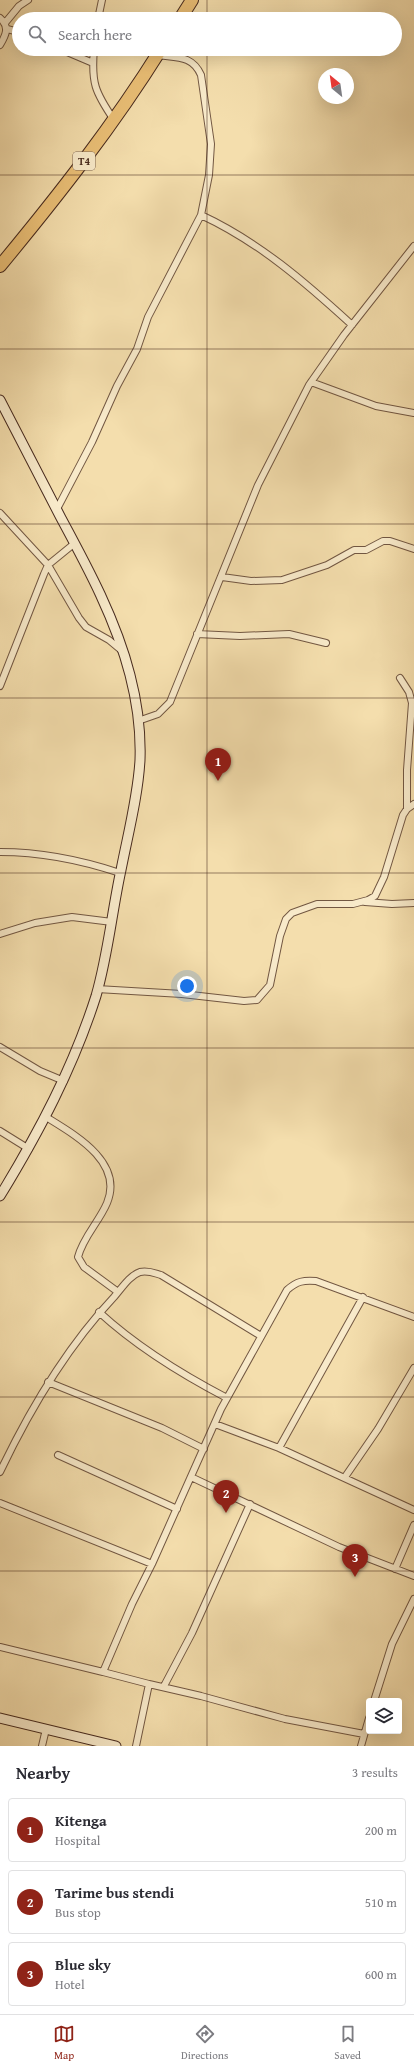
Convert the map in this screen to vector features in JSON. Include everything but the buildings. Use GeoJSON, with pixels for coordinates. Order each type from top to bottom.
{"type":"FeatureCollection","features":[{"type":"Feature","properties":{"kind":"highway"},"geometry":{"type":"LineString","coordinates":[[184,12],[192,0]]}},
{"type":"Feature","properties":{"kind":"highway","name":"T4"},"geometry":{"type":"LineString","coordinates":[[0,266],[61,193],[114,120],[156,56]]}},
{"type":"Feature","properties":{"kind":"main road"},"geometry":{"type":"LineString","coordinates":[[0,400],[57,509],[109,615],[130,676],[138,722],[140,760],[133,808],[112,922],[97,989],[81,1040],[64,1081],[46,1117],[29,1149],[0,1196]]}},
{"type":"Feature","properties":{"kind":"main road"},"geometry":{"type":"LineString","coordinates":[[0,1718],[116,1746]]}},
{"type":"Feature","properties":{"kind":"street"},"geometry":{"type":"LineString","coordinates":[[15,12],[19,6],[28,0]]}},
{"type":"Feature","properties":{"kind":"street"},"geometry":{"type":"LineString","coordinates":[[99,12],[102,0]]}},
{"type":"Feature","properties":{"kind":"street"},"geometry":{"type":"LineString","coordinates":[[0,45],[6,36],[6,26],[12,17]]}},
{"type":"Feature","properties":{"kind":"street"},"geometry":{"type":"LineString","coordinates":[[0,18],[6,26],[12,29]]}},
{"type":"Feature","properties":{"kind":"street"},"geometry":{"type":"LineString","coordinates":[[76,56],[93,63]]}},
{"type":"Feature","properties":{"kind":"street"},"geometry":{"type":"LineString","coordinates":[[94,56],[94,86],[99,98],[114,120]]}},
{"type":"Feature","properties":{"kind":"street"},"geometry":{"type":"LineString","coordinates":[[57,509],[92,442],[117,386],[136,350],[148,317],[201,215],[205,201],[212,144],[201,75],[197,66],[191,61],[173,56]]}},
{"type":"Feature","properties":{"kind":"street"},"geometry":{"type":"LineString","coordinates":[[201,215],[228,228],[262,249],[297,275],[352,325]]}},
{"type":"Feature","properties":{"kind":"street"},"geometry":{"type":"LineString","coordinates":[[138,722],[158,714],[167,706],[175,692],[258,485],[311,382],[352,325],[414,246]]}},
{"type":"Feature","properties":{"kind":"street"},"geometry":{"type":"LineString","coordinates":[[311,382],[376,406],[414,413]]}},
{"type":"Feature","properties":{"kind":"street"},"geometry":{"type":"LineString","coordinates":[[0,513],[48,566],[86,627],[110,640],[123,652]]}},
{"type":"Feature","properties":{"kind":"street"},"geometry":{"type":"LineString","coordinates":[[222,577],[251,581],[282,580],[327,565],[354,550],[366,550],[383,541],[390,541],[414,549]]}},
{"type":"Feature","properties":{"kind":"street"},"geometry":{"type":"LineString","coordinates":[[0,686],[48,566],[74,543]]}},
{"type":"Feature","properties":{"kind":"street"},"geometry":{"type":"LineString","coordinates":[[197,634],[240,636],[288,634],[326,643]]}},
{"type":"Feature","properties":{"kind":"street"},"geometry":{"type":"LineString","coordinates":[[97,989],[182,994],[244,1001],[257,1000],[270,985],[280,936],[286,919],[292,913],[317,904],[353,904],[375,896],[384,877],[397,829],[407,809],[407,770],[412,703],[409,692],[400,678]]}},
{"type":"Feature","properties":{"kind":"street"},"geometry":{"type":"LineString","coordinates":[[407,809],[414,804]]}},
{"type":"Feature","properties":{"kind":"street"},"geometry":{"type":"LineString","coordinates":[[0,852],[58,856],[89,863],[120,873]]}},
{"type":"Feature","properties":{"kind":"street"},"geometry":{"type":"LineString","coordinates":[[361,902],[392,904],[414,903]]}},
{"type":"Feature","properties":{"kind":"street"},"geometry":{"type":"LineString","coordinates":[[0,934],[35,923],[72,917],[112,922]]}},
{"type":"Feature","properties":{"kind":"street"},"geometry":{"type":"LineString","coordinates":[[0,1048],[40,1071],[64,1081]]}},
{"type":"Feature","properties":{"kind":"street"},"geometry":{"type":"LineString","coordinates":[[46,1117],[90,1148],[104,1162],[111,1187],[107,1202],[80,1248],[78,1257],[84,1267],[118,1292]]}},
{"type":"Feature","properties":{"kind":"street"},"geometry":{"type":"LineString","coordinates":[[0,1131],[29,1149]]}},
{"type":"Feature","properties":{"kind":"street"},"geometry":{"type":"LineString","coordinates":[[0,1472],[48,1382],[99,1312],[130,1278],[140,1272],[150,1271],[161,1276],[261,1336]]}},
{"type":"Feature","properties":{"kind":"street"},"geometry":{"type":"LineString","coordinates":[[103,1672],[132,1604],[152,1564],[227,1398],[284,1295],[294,1283],[303,1280],[316,1281],[414,1316]]}},
{"type":"Feature","properties":{"kind":"street"},"geometry":{"type":"LineString","coordinates":[[279,1448],[363,1297]]}},
{"type":"Feature","properties":{"kind":"street"},"geometry":{"type":"LineString","coordinates":[[99,1312],[137,1344],[181,1373],[227,1398]]}},
{"type":"Feature","properties":{"kind":"street"},"geometry":{"type":"LineString","coordinates":[[345,1477],[378,1429],[414,1368]]}},
{"type":"Feature","properties":{"kind":"street"},"geometry":{"type":"LineString","coordinates":[[48,1382],[162,1428],[204,1449]]}},
{"type":"Feature","properties":{"kind":"street"},"geometry":{"type":"LineString","coordinates":[[215,1424],[279,1448],[414,1510]]}},
{"type":"Feature","properties":{"kind":"street"},"geometry":{"type":"LineString","coordinates":[[58,1455],[177,1509]]}},
{"type":"Feature","properties":{"kind":"street"},"geometry":{"type":"LineString","coordinates":[[192,1477],[339,1547],[414,1576]]}},
{"type":"Feature","properties":{"kind":"street"},"geometry":{"type":"LineString","coordinates":[[0,1503],[152,1564]]}},
{"type":"Feature","properties":{"kind":"street"},"geometry":{"type":"LineString","coordinates":[[164,1686],[192,1633],[250,1504]]}},
{"type":"Feature","properties":{"kind":"street"},"geometry":{"type":"LineString","coordinates":[[395,1568],[414,1525]]}},
{"type":"Feature","properties":{"kind":"street"},"geometry":{"type":"LineString","coordinates":[[375,1698],[392,1644],[414,1598]]}},
{"type":"Feature","properties":{"kind":"street"},"geometry":{"type":"LineString","coordinates":[[0,1647],[149,1684],[164,1686],[285,1720],[364,1734]]}},
{"type":"Feature","properties":{"kind":"street"},"geometry":{"type":"LineString","coordinates":[[136,1746],[149,1684]]}},
{"type":"Feature","properties":{"kind":"street"},"geometry":{"type":"LineString","coordinates":[[361,1746],[366,1728]]}},
{"type":"Feature","properties":{"kind":"street"},"geometry":{"type":"LineString","coordinates":[[42,1746],[46,1729]]}},
{"type":"Feature","properties":{"kind":"place","name":"Kitenga"},"geometry":{"type":"Point","coordinates":[218,781]}},
{"type":"Feature","properties":{"kind":"place","name":"Tarime bus stendi"},"geometry":{"type":"Point","coordinates":[226,1513]}},
{"type":"Feature","properties":{"kind":"place","name":"Blue sky"},"geometry":{"type":"Point","coordinates":[355,1577]}}]}
